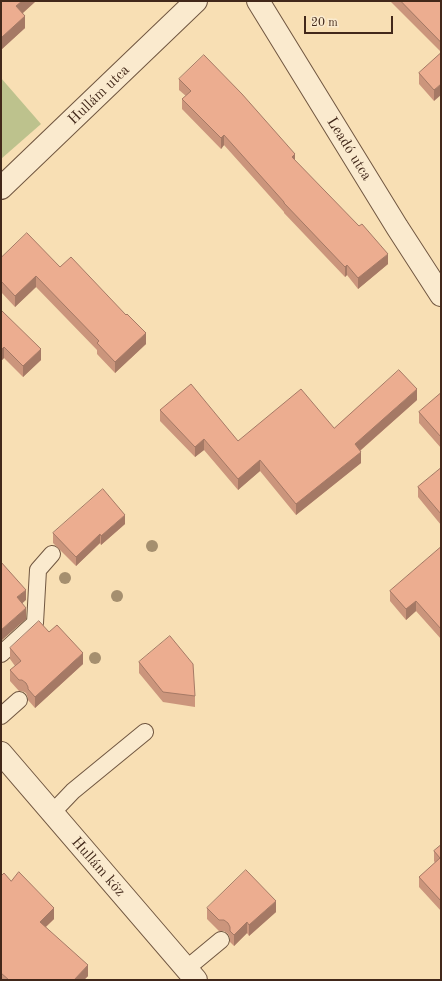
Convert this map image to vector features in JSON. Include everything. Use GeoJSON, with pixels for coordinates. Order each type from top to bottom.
{"type":"FeatureCollection","features":[{"type":"Feature","properties":{"kind":"street","name":"Hullám utca"},"geometry":{"type":"LineString","coordinates":[[1,188],[196,1]]}},
{"type":"Feature","properties":{"kind":"street","name":"Leadó utca"},"geometry":{"type":"LineString","coordinates":[[258,1],[441,296]]}},
{"type":"Feature","properties":{"kind":"street","name":"Hullám köz"},"geometry":{"type":"LineString","coordinates":[[1,753],[191,974]]}},
{"type":"Feature","properties":{"kind":"lane"},"geometry":{"type":"LineString","coordinates":[[1,654],[34,623],[38,570],[52,554]]}},
{"type":"Feature","properties":{"kind":"lane"},"geometry":{"type":"LineString","coordinates":[[1,716],[20,700]]}},
{"type":"Feature","properties":{"kind":"lane"},"geometry":{"type":"LineString","coordinates":[[52,813],[73,792],[145,732]]}},
{"type":"Feature","properties":{"kind":"lane"},"geometry":{"type":"LineString","coordinates":[[191,974],[220,940]]}},
{"type":"Feature","properties":{"kind":"green space"},"geometry":{"type":"Polygon","coordinates":[[[1,78],[41,124],[1,159],[1,78]]]}},
{"type":"Feature","properties":{"kind":"building"},"geometry":{"type":"Polygon","coordinates":[[[1,1],[22,1],[16,6],[25,16],[2,37],[1,36],[1,1]]]}},
{"type":"Feature","properties":{"kind":"building"},"geometry":{"type":"Polygon","coordinates":[[[401,1],[441,1],[441,42],[401,1]]]}},
{"type":"Feature","properties":{"kind":"building"},"geometry":{"type":"Polygon","coordinates":[[[441,53],[441,84],[434,90],[419,73],[441,53]]]}},
{"type":"Feature","properties":{"kind":"building"},"geometry":{"type":"Polygon","coordinates":[[[204,55],[242,94],[295,154],[292,157],[359,226],[362,224],[388,254],[358,278],[347,265],[345,267],[284,203],[224,135],[221,138],[182,99],[191,91],[179,79],[204,55]]]}},
{"type":"Feature","properties":{"kind":"building"},"geometry":{"type":"Polygon","coordinates":[[[27,233],[60,267],[71,257],[126,315],[127,314],[146,333],[115,362],[97,343],[99,341],[36,276],[15,296],[1,281],[1,258],[27,233]]]}},
{"type":"Feature","properties":{"kind":"building"},"geometry":{"type":"Polygon","coordinates":[[[1,310],[41,349],[23,366],[4,347],[1,350],[1,310]]]}},
{"type":"Feature","properties":{"kind":"building"},"geometry":{"type":"Polygon","coordinates":[[[399,370],[417,389],[355,444],[361,452],[296,504],[260,460],[238,479],[204,439],[195,447],[160,410],[191,384],[238,441],[301,389],[334,428],[399,370]]]}},
{"type":"Feature","properties":{"kind":"building"},"geometry":{"type":"Polygon","coordinates":[[[441,393],[441,437],[419,412],[441,393]]]}},
{"type":"Feature","properties":{"kind":"building"},"geometry":{"type":"Polygon","coordinates":[[[441,468],[441,514],[418,487],[441,468]]]}},
{"type":"Feature","properties":{"kind":"building"},"geometry":{"type":"Polygon","coordinates":[[[103,489],[125,515],[101,536],[100,534],[76,557],[53,533],[103,489]]]}},
{"type":"Feature","properties":{"kind":"building"},"geometry":{"type":"Polygon","coordinates":[[[441,547],[441,629],[416,601],[406,609],[390,591],[441,547]]]}},
{"type":"Feature","properties":{"kind":"building"},"geometry":{"type":"Polygon","coordinates":[[[1,562],[26,590],[17,597],[26,608],[1,630],[1,562]]]}},
{"type":"Feature","properties":{"kind":"building"},"geometry":{"type":"Polygon","coordinates":[[[39,621],[49,632],[57,625],[83,653],[35,697],[28,689],[26,683],[19,680],[10,670],[21,661],[10,648],[39,621]]]}},
{"type":"Feature","properties":{"kind":"building"},"geometry":{"type":"Polygon","coordinates":[[[170,636],[193,664],[195,696],[163,692],[139,662],[170,636]]]}},
{"type":"Feature","properties":{"kind":"building"},"geometry":{"type":"Polygon","coordinates":[[[441,845],[441,901],[419,877],[440,858],[434,851],[441,845]]]}},
{"type":"Feature","properties":{"kind":"building"},"geometry":{"type":"Polygon","coordinates":[[[246,870],[276,901],[249,925],[247,922],[234,935],[230,931],[228,923],[224,920],[219,920],[207,908],[246,870]]]}},
{"type":"Feature","properties":{"kind":"building"},"geometry":{"type":"Polygon","coordinates":[[[19,872],[54,908],[40,922],[88,965],[74,980],[9,980],[1,973],[1,876],[4,873],[11,881],[19,872]]]}}]}
